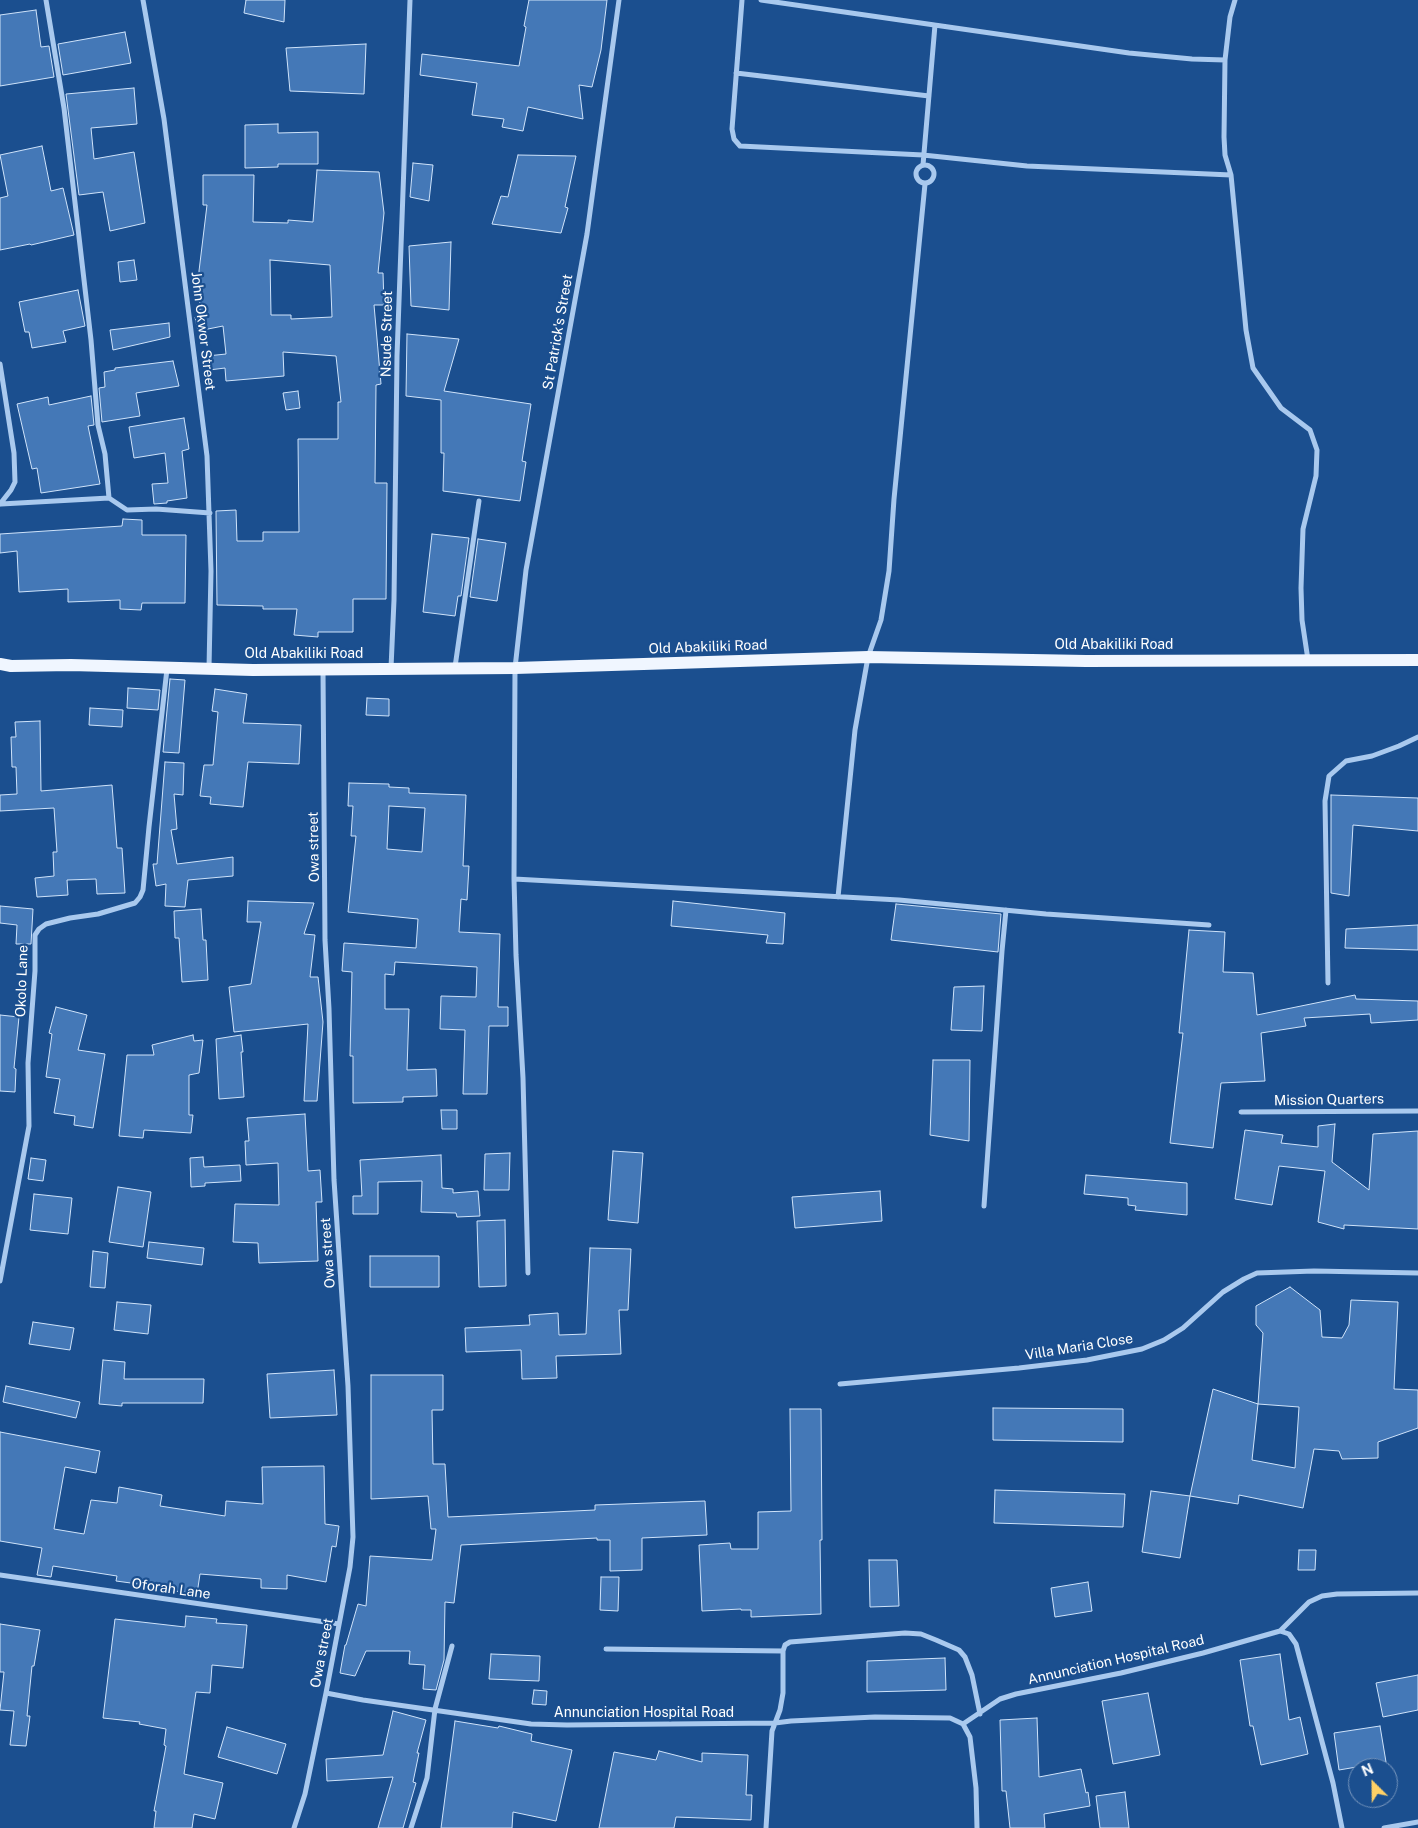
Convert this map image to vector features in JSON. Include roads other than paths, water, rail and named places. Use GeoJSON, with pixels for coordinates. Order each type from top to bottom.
{"type":"FeatureCollection","features":[{"type":"Feature","properties":{"kind":"main road","name":"Old Abakiliki Road"},"geometry":{"type":"LineString","coordinates":[[0,664],[11,666],[71,665],[167,669],[324,670],[516,668],[868,658],[1086,661],[1418,660]]}},
{"type":"Feature","properties":{"kind":"street"},"geometry":{"type":"LineString","coordinates":[[46,0],[64,108],[91,340],[98,425],[105,454],[109,498]]}},
{"type":"Feature","properties":{"kind":"street","name":"John Okwor Street"},"geometry":{"type":"LineString","coordinates":[[143,0],[162,109],[207,456],[211,570],[209,668]]}},
{"type":"Feature","properties":{"kind":"street","name":"Nsude Street"},"geometry":{"type":"LineString","coordinates":[[391,668],[395,562],[397,346],[410,0]]}},
{"type":"Feature","properties":{"kind":"street","name":"St Patrick's Street"},"geometry":{"type":"LineString","coordinates":[[528,1273],[523,1078],[514,879],[516,668],[526,570],[587,234],[619,0]]}},
{"type":"Feature","properties":{"kind":"street"},"geometry":{"type":"LineString","coordinates":[[742,0],[732,129],[734,139],[740,146],[922,155],[1027,166],[1230,174]]}},
{"type":"Feature","properties":{"kind":"street"},"geometry":{"type":"LineString","coordinates":[[761,0],[1129,53],[1225,60]]}},
{"type":"Feature","properties":{"kind":"street"},"geometry":{"type":"LineString","coordinates":[[1235,0],[1230,17],[1225,60],[1224,137],[1225,155],[1230,174],[1246,330],[1253,368],[1281,408],[1310,430],[1317,450],[1316,476],[1304,529],[1301,596],[1302,620],[1308,660]]}},
{"type":"Feature","properties":{"kind":"street"},"geometry":{"type":"LineString","coordinates":[[923,165],[922,155],[935,25]]}},
{"type":"Feature","properties":{"kind":"street"},"geometry":{"type":"LineString","coordinates":[[736,73],[929,96]]}},
{"type":"Feature","properties":{"kind":"street"},"geometry":{"type":"LineString","coordinates":[[923,165],[932,167],[935,176],[933,180],[925,184]]}},
{"type":"Feature","properties":{"kind":"street"},"geometry":{"type":"LineString","coordinates":[[923,165],[916,171],[916,175],[918,180],[925,184]]}},
{"type":"Feature","properties":{"kind":"street"},"geometry":{"type":"LineString","coordinates":[[838,897],[855,730],[868,658],[881,620],[889,571],[894,499],[925,184]]}},
{"type":"Feature","properties":{"kind":"street"},"geometry":{"type":"LineString","coordinates":[[0,364],[14,453],[15,482],[0,504]]}},
{"type":"Feature","properties":{"kind":"street"},"geometry":{"type":"LineString","coordinates":[[0,504],[109,498],[127,510],[156,509],[210,513]]}},
{"type":"Feature","properties":{"kind":"street"},"geometry":{"type":"LineString","coordinates":[[455,668],[479,501]]}},
{"type":"Feature","properties":{"kind":"street","name":"Okolo Lane"},"geometry":{"type":"LineString","coordinates":[[0,1281],[29,1126],[28,1063],[35,971],[35,936],[39,929],[46,924],[114,910],[135,903],[140,898],[143,890],[167,669]]}},
{"type":"Feature","properties":{"kind":"street","name":"Owa street"},"geometry":{"type":"LineString","coordinates":[[294,1828],[305,1794],[326,1693],[350,1567],[353,1537],[348,1376],[334,1180],[330,1009],[325,940],[324,670]]}},
{"type":"Feature","properties":{"kind":"street"},"geometry":{"type":"LineString","coordinates":[[1328,983],[1324,801],[1329,776],[1346,761],[1372,756],[1399,746],[1418,736]]}},
{"type":"Feature","properties":{"kind":"street"},"geometry":{"type":"LineString","coordinates":[[514,879],[899,900],[1209,926]]}},
{"type":"Feature","properties":{"kind":"street"},"geometry":{"type":"LineString","coordinates":[[984,1206],[1006,910]]}},
{"type":"Feature","properties":{"kind":"street","name":"Mission Quarters"},"geometry":{"type":"LineString","coordinates":[[1241,1112],[1418,1111]]}},
{"type":"Feature","properties":{"kind":"street","name":"Villa Maria Close"},"geometry":{"type":"LineString","coordinates":[[840,1384],[1019,1368],[1087,1360],[1142,1349],[1164,1340],[1183,1328],[1223,1292],[1244,1278],[1257,1273],[1314,1271],[1418,1273]]}},
{"type":"Feature","properties":{"kind":"street","name":"Oforah Lane"},"geometry":{"type":"LineString","coordinates":[[0,1575],[339,1624]]}},
{"type":"Feature","properties":{"kind":"street"},"geometry":{"type":"LineString","coordinates":[[1342,1828],[1333,1783],[1296,1644],[1289,1634],[1280,1631],[1309,1602],[1322,1596],[1337,1594],[1418,1593]]}},
{"type":"Feature","properties":{"kind":"street","name":"Annunciation Hospital Road"},"geometry":{"type":"LineString","coordinates":[[326,1693],[363,1700],[549,1725],[775,1723],[875,1717],[950,1718],[963,1724],[1000,1699],[1016,1694],[1121,1673],[1203,1653],[1280,1631]]}},
{"type":"Feature","properties":{"kind":"street"},"geometry":{"type":"LineString","coordinates":[[766,1828],[772,1731],[783,1693],[783,1651],[785,1645],[790,1642],[905,1633],[921,1634],[950,1645],[965,1657],[972,1675],[980,1714]]}},
{"type":"Feature","properties":{"kind":"street"},"geometry":{"type":"LineString","coordinates":[[411,1828],[427,1778],[434,1709],[452,1646]]}},
{"type":"Feature","properties":{"kind":"street"},"geometry":{"type":"LineString","coordinates":[[606,1648],[783,1651]]}},
{"type":"Feature","properties":{"kind":"street"},"geometry":{"type":"LineString","coordinates":[[963,1724],[970,1737],[976,1788],[977,1828]]}},
{"type":"Feature","properties":{"kind":"street"},"geometry":{"type":"LineString","coordinates":[[1384,1828],[1418,1822]]}}]}
